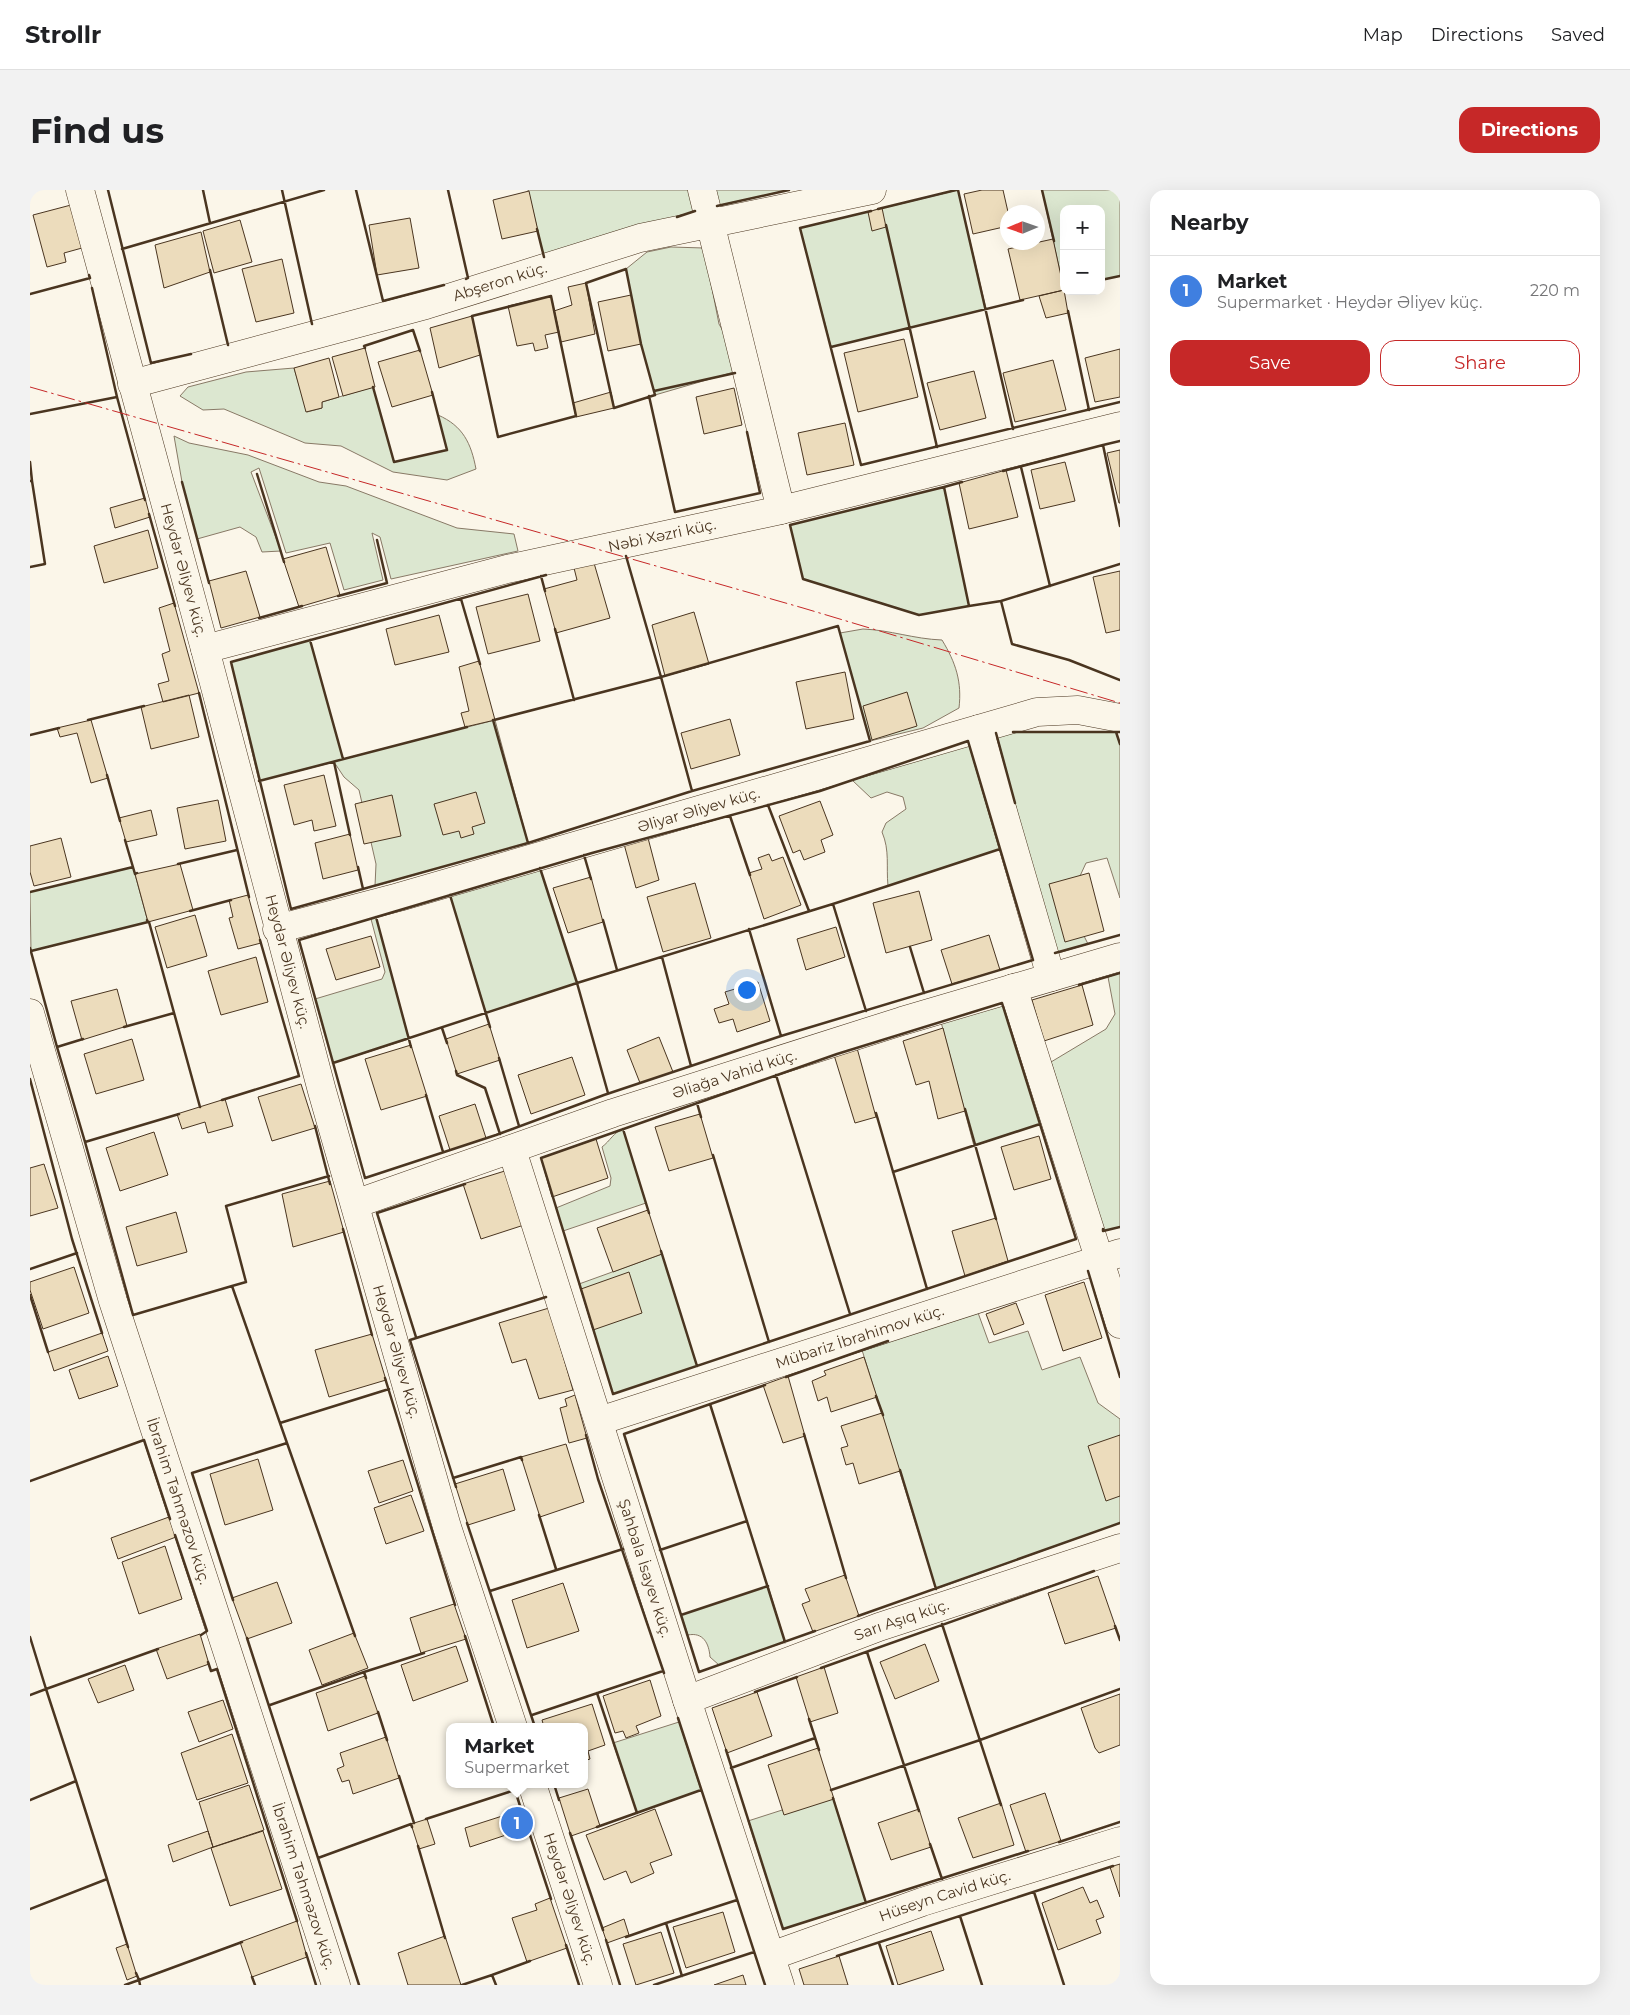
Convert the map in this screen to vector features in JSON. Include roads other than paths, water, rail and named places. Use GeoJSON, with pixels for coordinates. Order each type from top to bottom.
{"type":"FeatureCollection","features":[{"type":"Feature","properties":{"kind":"street","name":"Heydər Əliyev küç."},"geometry":{"type":"LineString","coordinates":[[80,190],[205,649],[277,929],[354,1204],[447,1527],[512,1723]]}},
{"type":"Feature","properties":{"kind":"street"},"geometry":{"type":"LineString","coordinates":[[702,190],[781,510]]}},
{"type":"Feature","properties":{"kind":"street","name":"Abşeron küç."},"geometry":{"type":"LineString","coordinates":[[132,384],[426,304],[640,238],[872,190]]}},
{"type":"Feature","properties":{"kind":"street","name":"Nəbi Xəzri küç."},"geometry":{"type":"LineString","coordinates":[[205,649],[507,569],[781,510],[1120,426]]}},
{"type":"Feature","properties":{"kind":"street","name":"Əliyar Əliyev küç."},"geometry":{"type":"LineString","coordinates":[[277,929],[399,897],[1037,712],[1078,710],[1120,718]]}},
{"type":"Feature","properties":{"kind":"street"},"geometry":{"type":"LineString","coordinates":[[979,729],[1051,977]]}},
{"type":"Feature","properties":{"kind":"street","name":"Əliağa Vahid küç."},"geometry":{"type":"LineString","coordinates":[[354,1204],[632,1107],[902,1021],[1120,957]]}},
{"type":"Feature","properties":{"kind":"street"},"geometry":{"type":"LineString","coordinates":[[1013,988],[1109,1255],[1120,1324]]}},
{"type":"Feature","properties":{"kind":"street","name":"İbrahim Təhməzov küç."},"geometry":{"type":"LineString","coordinates":[[30,1014],[113,1301],[208,1586],[336,1985]]}},
{"type":"Feature","properties":{"kind":"street","name":"Şahbala İsayev küç."},"geometry":{"type":"LineString","coordinates":[[512,1150],[780,1985]]}},
{"type":"Feature","properties":{"kind":"street","name":"Mübariz İbrahimov küç."},"geometry":{"type":"LineString","coordinates":[[599,1421],[1109,1255]]}},
{"type":"Feature","properties":{"kind":"street","name":"Sarı Aşıq küç."},"geometry":{"type":"LineString","coordinates":[[687,1700],[879,1627],[1120,1548]]}},
{"type":"Feature","properties":{"kind":"street","name":"Heydər Əliyev küç."},"geometry":{"type":"LineString","coordinates":[[533,1788],[598,1985]]}},
{"type":"Feature","properties":{"kind":"street","name":"Hüseyn Cavid küç."},"geometry":{"type":"LineString","coordinates":[[771,1956],[922,1902],[1120,1841]]}},
{"type":"Feature","properties":{"kind":"place","name":"Market"},"geometry":{"type":"Point","coordinates":[517,1823]}}]}
